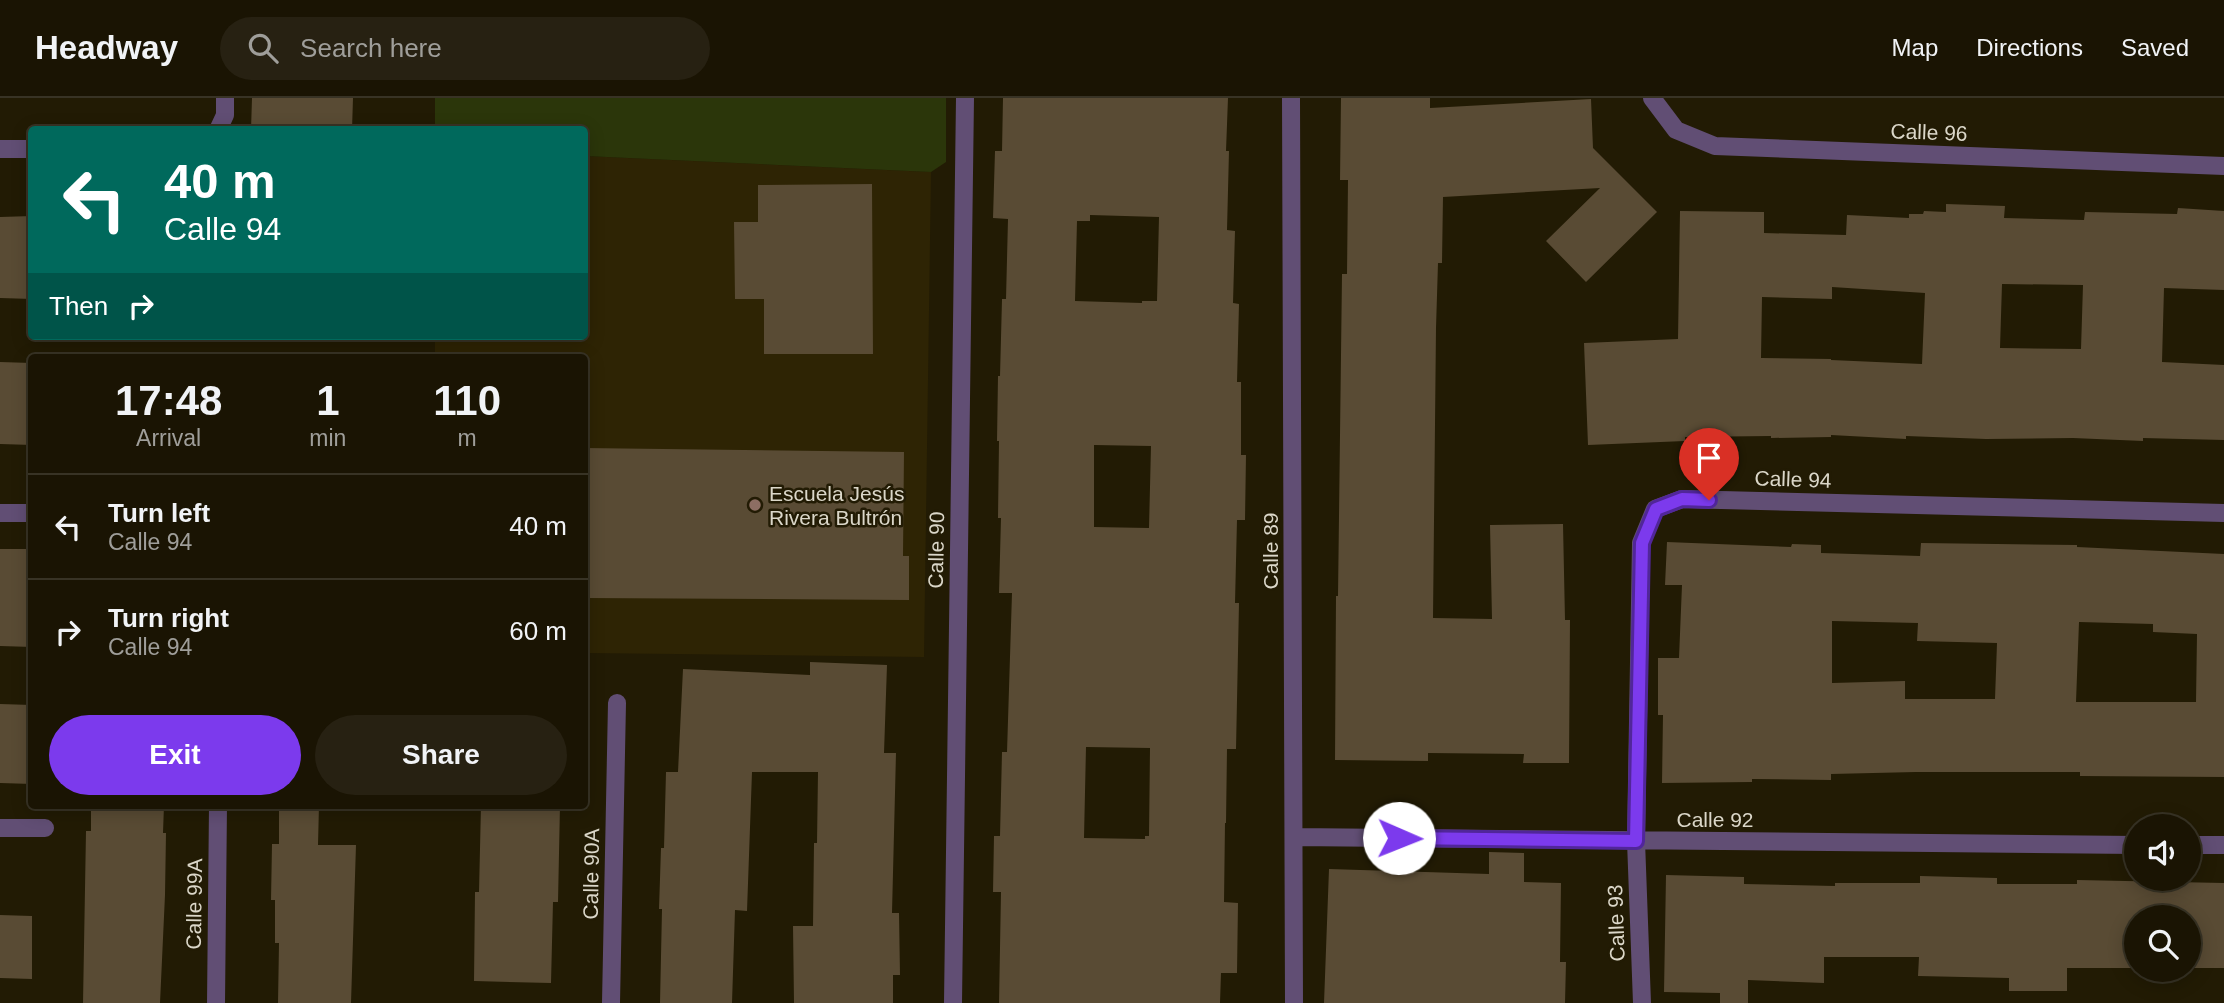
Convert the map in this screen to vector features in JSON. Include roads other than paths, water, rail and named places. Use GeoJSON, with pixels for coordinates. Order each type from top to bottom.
{"type":"FeatureCollection","features":[{"type":"Feature","properties":{"kind":"street","name":"Calle 90"},"geometry":{"type":"LineString","coordinates":[[953,1003],[965,98]]}},
{"type":"Feature","properties":{"kind":"street","name":"Calle 89"},"geometry":{"type":"LineString","coordinates":[[1291,98],[1294,1003]]}},
{"type":"Feature","properties":{"kind":"street","name":"Calle 96"},"geometry":{"type":"LineString","coordinates":[[1652,98],[1676,130],[1715,146],[2224,166]]}},
{"type":"Feature","properties":{"kind":"street"},"geometry":{"type":"LineString","coordinates":[[0,149],[28,149]]}},
{"type":"Feature","properties":{"kind":"street","name":"Calle 94"},"geometry":{"type":"LineString","coordinates":[[1636,841],[1642,543],[1656,509],[1682,499],[2224,513]]}},
{"type":"Feature","properties":{"kind":"street"},"geometry":{"type":"LineString","coordinates":[[0,513],[28,513]]}},
{"type":"Feature","properties":{"kind":"street","name":"Calle 90A"},"geometry":{"type":"LineString","coordinates":[[611,1003],[617,704]]}},
{"type":"Feature","properties":{"kind":"street","name":"Calle 99A"},"geometry":{"type":"LineString","coordinates":[[216,1003],[218,809]]}},
{"type":"Feature","properties":{"kind":"street"},"geometry":{"type":"LineString","coordinates":[[0,828],[45,828]]}},
{"type":"Feature","properties":{"kind":"street","name":"Calle 92"},"geometry":{"type":"LineString","coordinates":[[1294,837],[2124,845]]}},
{"type":"Feature","properties":{"kind":"street","name":"Calle 93"},"geometry":{"type":"LineString","coordinates":[[1636,841],[1642,1003]]}},
{"type":"Feature","properties":{"kind":"street"},"geometry":{"type":"LineString","coordinates":[[2201,845],[2224,845]]}},
{"type":"Feature","properties":{"kind":"place","name":"Escuela Jesús Rivera Bultrón"},"geometry":{"type":"Point","coordinates":[755,505]}}]}
